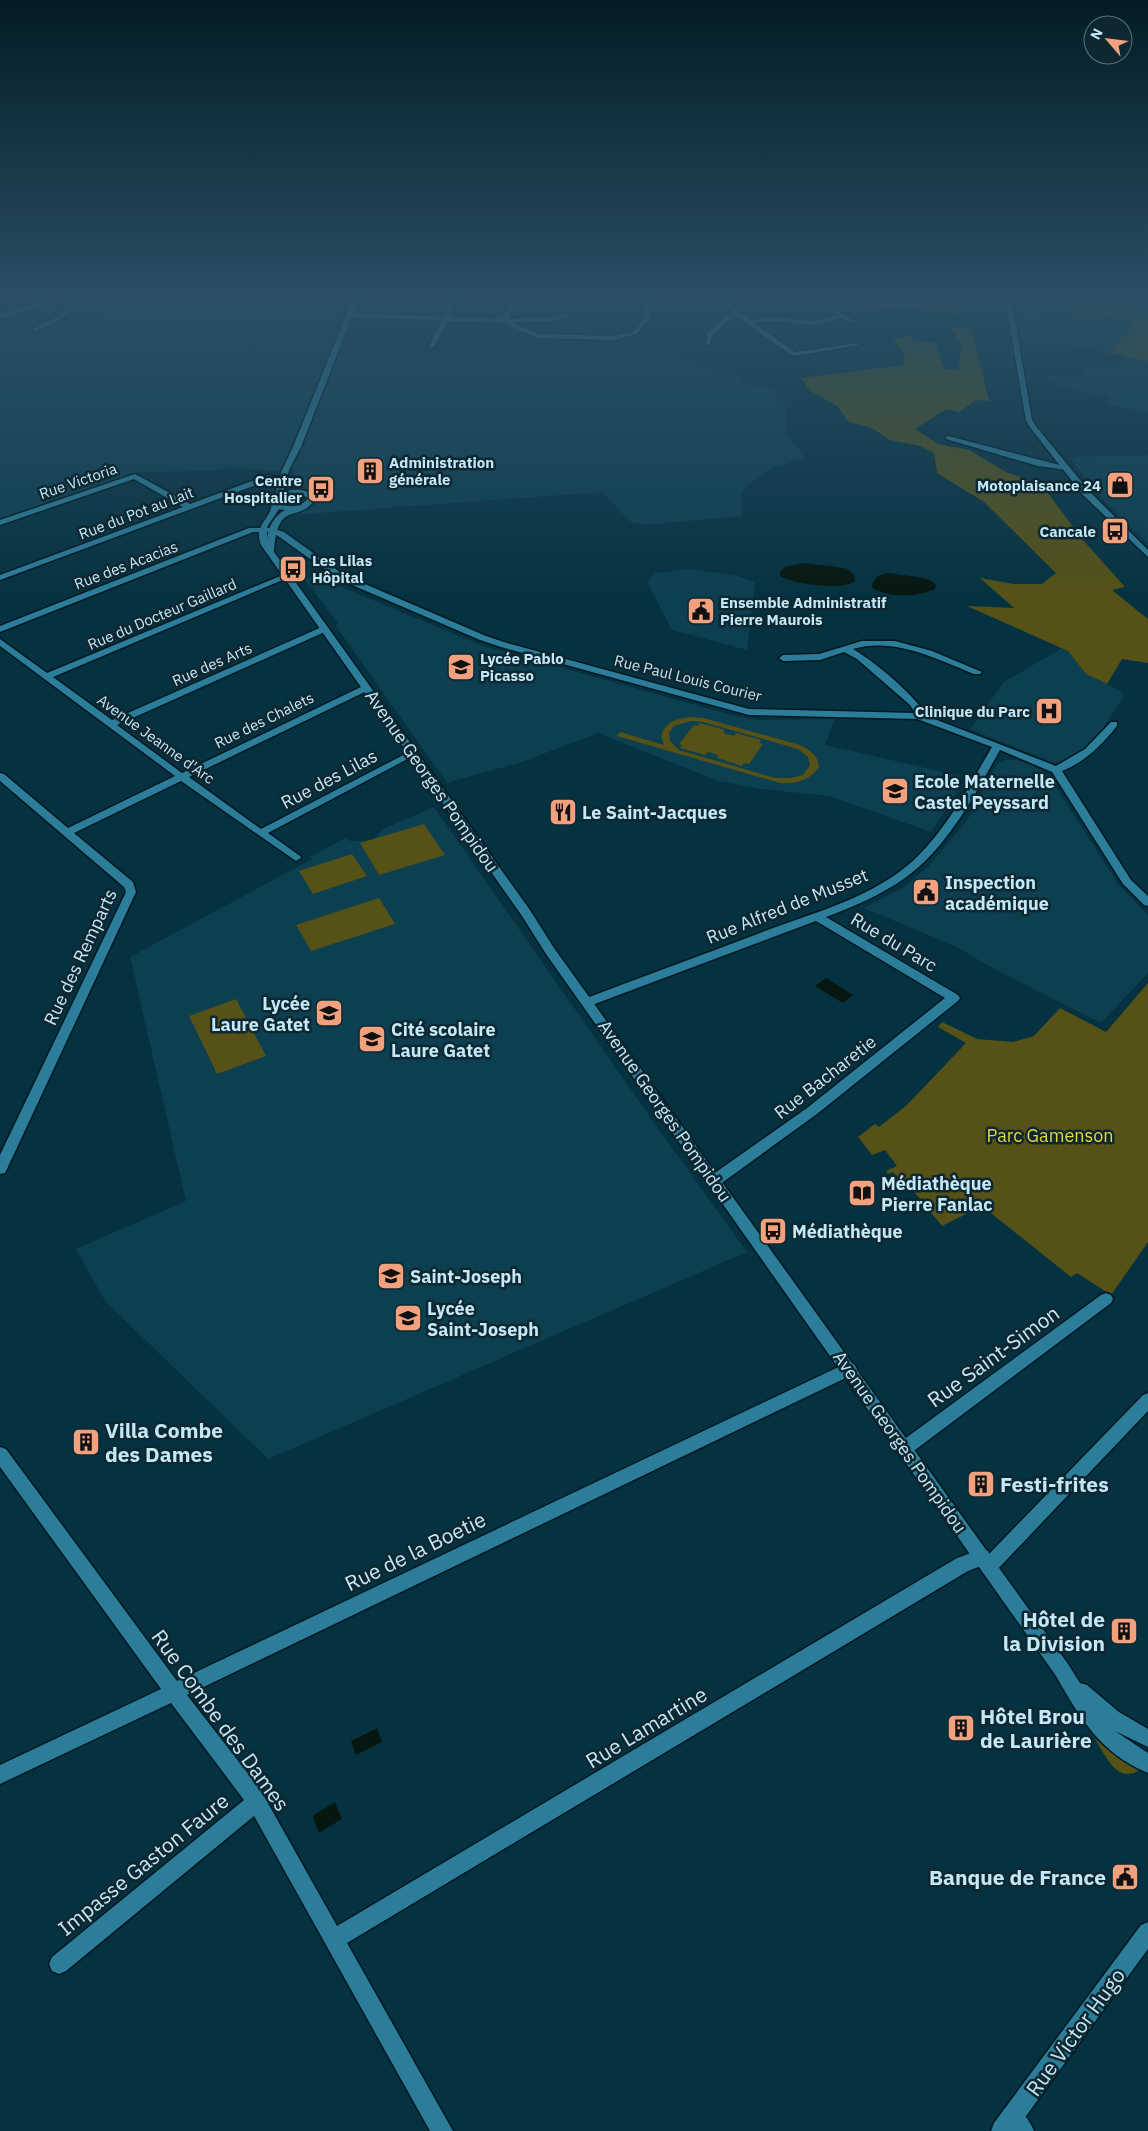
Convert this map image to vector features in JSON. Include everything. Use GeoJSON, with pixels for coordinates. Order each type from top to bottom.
{"type":"FeatureCollection","features":[{"type":"Feature","properties":{"kind":"street"},"geometry":{"type":"LineString","coordinates":[[266,530],[278,500],[282,479],[316,397]]}},
{"type":"Feature","properties":{"kind":"street"},"geometry":{"type":"LineString","coordinates":[[1025,397],[1029,420],[1036,432],[1086,493],[1148,555]]}},
{"type":"Feature","properties":{"kind":"street"},"geometry":{"type":"LineString","coordinates":[[948,438],[1041,464],[1067,468]]}},
{"type":"Feature","properties":{"kind":"street"},"geometry":{"type":"LineString","coordinates":[[278,500],[281,507],[293,508],[305,505],[312,498],[291,483],[292,473],[298,458],[297,446]]}},
{"type":"Feature","properties":{"kind":"street","name":"Rue Victoria"},"geometry":{"type":"LineString","coordinates":[[0,523],[135,476],[189,507]]}},
{"type":"Feature","properties":{"kind":"street","name":"Rue du Pot au Lait"},"geometry":{"type":"LineString","coordinates":[[0,578],[271,477],[282,479]]}},
{"type":"Feature","properties":{"kind":"street"},"geometry":{"type":"LineString","coordinates":[[278,500],[293,492],[304,493]]}},
{"type":"Feature","properties":{"kind":"street"},"geometry":{"type":"LineString","coordinates":[[266,530],[277,519],[293,508]]}},
{"type":"Feature","properties":{"kind":"street","name":"Rue des Acacias"},"geometry":{"type":"LineString","coordinates":[[0,629],[252,530],[266,530]]}},
{"type":"Feature","properties":{"kind":"street","name":"Avenue Georges Pompidou"},"geometry":{"type":"LineString","coordinates":[[266,530],[261,538],[270,552],[985,1561],[1105,1734],[1119,1746],[1148,1764]]}},
{"type":"Feature","properties":{"kind":"street","name":"Rue Paul Louis Courier"},"geometry":{"type":"LineString","coordinates":[[266,530],[287,537],[312,558],[356,584],[483,638],[504,645],[749,712],[918,716],[1056,770]]}},
{"type":"Feature","properties":{"kind":"street","name":"Rue du Docteur Gaillard"},"geometry":{"type":"LineString","coordinates":[[47,676],[288,576]]}},
{"type":"Feature","properties":{"kind":"street","name":"Rue des Arts"},"geometry":{"type":"LineString","coordinates":[[111,724],[324,629]]}},
{"type":"Feature","properties":{"kind":"street","name":"Avenue Jeanne d'Arc"},"geometry":{"type":"LineString","coordinates":[[0,642],[182,777],[296,858]]}},
{"type":"Feature","properties":{"kind":"street"},"geometry":{"type":"LineString","coordinates":[[783,658],[820,657],[866,642],[888,642],[922,651],[977,672]]}},
{"type":"Feature","properties":{"kind":"street"},"geometry":{"type":"LineString","coordinates":[[845,648],[860,657],[914,703],[920,713],[918,716]]}},
{"type":"Feature","properties":{"kind":"street","name":"Rue des Chalets"},"geometry":{"type":"LineString","coordinates":[[67,832],[366,688]]}},
{"type":"Feature","properties":{"kind":"street"},"geometry":{"type":"LineString","coordinates":[[1114,724],[1090,750],[1073,763],[1056,770],[1127,882],[1148,902]]}},
{"type":"Feature","properties":{"kind":"street","name":"Rue Alfred de Musset"},"geometry":{"type":"LineString","coordinates":[[588,1002],[816,916],[879,889],[901,876],[942,836],[997,746]]}},
{"type":"Feature","properties":{"kind":"street","name":"Rue des Lilas"},"geometry":{"type":"LineString","coordinates":[[261,833],[412,754]]}},
{"type":"Feature","properties":{"kind":"street","name":"Rue des Remparts"},"geometry":{"type":"LineString","coordinates":[[0,776],[129,884],[131,892],[0,1169]]}},
{"type":"Feature","properties":{"kind":"street","name":"Rue du Parc"},"geometry":{"type":"LineString","coordinates":[[816,916],[954,998]]}},
{"type":"Feature","properties":{"kind":"street","name":"Rue Bacharetie"},"geometry":{"type":"LineString","coordinates":[[714,1181],[812,1111],[954,998]]}},
{"type":"Feature","properties":{"kind":"street","name":"Rue Saint-Simon"},"geometry":{"type":"LineString","coordinates":[[904,1448],[1106,1299]]}},
{"type":"Feature","properties":{"kind":"street","name":"Rue de la Boetie"},"geometry":{"type":"LineString","coordinates":[[0,1775],[849,1369]]}},
{"type":"Feature","properties":{"kind":"street"},"geometry":{"type":"LineString","coordinates":[[985,1561],[1148,1400]]}},
{"type":"Feature","properties":{"kind":"street","name":"Rue Combe des Dames"},"geometry":{"type":"LineString","coordinates":[[0,1454],[256,1802],[442,2131]]}},
{"type":"Feature","properties":{"kind":"street","name":"Rue Lamartine"},"geometry":{"type":"LineString","coordinates":[[334,1939],[954,1569],[985,1561]]}},
{"type":"Feature","properties":{"kind":"street","name":"Avenue Georges Pompidou"},"geometry":{"type":"LineString","coordinates":[[1062,1670],[1106,1714],[1122,1725],[1148,1738]]}},
{"type":"Feature","properties":{"kind":"street","name":"Impasse Gaston Faure"},"geometry":{"type":"LineString","coordinates":[[59,1964],[256,1802]]}},
{"type":"Feature","properties":{"kind":"street","name":"Rue Victor Hugo"},"geometry":{"type":"LineString","coordinates":[[1013,2126],[1148,1932]]}},
{"type":"Feature","properties":{"kind":"shaded area"},"geometry":{"type":"Polygon","coordinates":[[[0,397],[775,397],[785,402],[786,433],[804,456],[801,459],[773,468],[746,486],[742,496],[741,516],[645,525],[631,522],[602,492],[291,515],[316,504],[317,494],[296,483],[293,479],[295,469],[275,471],[228,467],[215,471],[138,472],[0,520],[0,397]]]}},
{"type":"Feature","properties":{"kind":"shaded area"},"geometry":{"type":"Polygon","coordinates":[[[1111,397],[1148,397],[1148,412],[1106,405],[1111,397]]]}},
{"type":"Feature","properties":{"kind":"shaded area"},"geometry":{"type":"Polygon","coordinates":[[[1148,455],[1148,543],[1106,503],[1069,457],[1148,455]]]}},
{"type":"Feature","properties":{"kind":"shaded area"},"geometry":{"type":"Polygon","coordinates":[[[803,563],[848,569],[854,575],[855,581],[840,586],[830,586],[795,582],[780,576],[780,572],[785,567],[803,563]]]}},
{"type":"Feature","properties":{"kind":"shaded area"},"geometry":{"type":"Polygon","coordinates":[[[689,569],[734,575],[755,582],[747,650],[672,630],[647,582],[655,573],[689,569]]]}},
{"type":"Feature","properties":{"kind":"shaded area"},"geometry":{"type":"Polygon","coordinates":[[[888,573],[930,580],[936,585],[935,589],[920,594],[896,595],[881,592],[872,587],[877,577],[888,573]]]}},
{"type":"Feature","properties":{"kind":"shaded area","name":"Lycée Pablo Picasso"},"geometry":{"type":"Polygon","coordinates":[[[322,574],[339,586],[483,646],[739,717],[759,720],[835,719],[825,745],[961,776],[956,782],[961,786],[931,832],[829,796],[761,789],[719,781],[598,733],[522,762],[447,783],[336,626],[338,623],[304,579],[322,574]]]}},
{"type":"Feature","properties":{"kind":"shaded area","name":"Clinique du Parc"},"geometry":{"type":"Polygon","coordinates":[[[1062,648],[1068,651],[1086,674],[1119,690],[1124,696],[1096,739],[1073,760],[1054,763],[970,729],[1004,682],[1062,648]]]}},
{"type":"Feature","properties":{"kind":"shaded area"},"geometry":{"type":"Polygon","coordinates":[[[1006,760],[1017,760],[1029,764],[1042,771],[1052,781],[1119,885],[1148,915],[1148,973],[1101,1023],[996,970],[953,945],[863,908],[903,888],[928,867],[968,819],[997,764],[1006,760]]]}},
{"type":"Feature","properties":{"kind":"shaded area"},"geometry":{"type":"Polygon","coordinates":[[[434,807],[655,1124],[747,1252],[268,1459],[105,1301],[76,1249],[186,1201],[130,957],[312,859],[310,857],[345,838],[350,841],[373,839],[385,828],[434,807]]]}},
{"type":"Feature","properties":{"kind":"shaded area"},"geometry":{"type":"Polygon","coordinates":[[[826,978],[853,995],[843,1003],[815,986],[826,978]]]}},
{"type":"Feature","properties":{"kind":"shaded area"},"geometry":{"type":"Polygon","coordinates":[[[377,1728],[382,1742],[356,1755],[351,1741],[377,1728]]]}},
{"type":"Feature","properties":{"kind":"shaded area"},"geometry":{"type":"Polygon","coordinates":[[[335,1802],[342,1819],[319,1833],[313,1818],[315,1814],[335,1802]]]}},
{"type":"Feature","properties":{"kind":"green space"},"geometry":{"type":"Polygon","coordinates":[[[822,397],[988,397],[989,401],[976,400],[959,412],[946,409],[915,429],[938,444],[969,450],[1006,472],[1042,485],[1082,539],[1125,587],[1112,590],[1148,619],[1148,663],[1122,659],[1107,684],[1086,674],[1068,651],[967,606],[1014,608],[980,578],[1014,584],[1042,584],[1056,573],[984,502],[937,473],[934,453],[920,446],[890,440],[872,428],[849,422],[837,406],[822,397]]]}},
{"type":"Feature","properties":{"kind":"green space"},"geometry":{"type":"Polygon","coordinates":[[[704,718],[800,745],[813,753],[819,767],[811,776],[802,781],[780,783],[617,736],[620,732],[664,745],[661,736],[669,724],[678,719],[704,718]],[[691,721],[674,726],[669,733],[670,741],[679,750],[775,778],[791,778],[803,775],[810,765],[808,757],[798,749],[703,722],[691,721]]]}},
{"type":"Feature","properties":{"kind":"green space"},"geometry":{"type":"Polygon","coordinates":[[[700,723],[725,730],[723,733],[734,736],[736,733],[761,740],[759,743],[763,744],[749,764],[744,763],[742,766],[717,758],[718,755],[708,752],[705,755],[680,748],[682,745],[679,744],[694,725],[698,726],[700,723]]]}},
{"type":"Feature","properties":{"kind":"green space"},"geometry":{"type":"Polygon","coordinates":[[[424,824],[445,855],[379,875],[360,843],[424,824]]]}},
{"type":"Feature","properties":{"kind":"green space"},"geometry":{"type":"Polygon","coordinates":[[[352,854],[367,876],[313,894],[299,871],[352,854]]]}},
{"type":"Feature","properties":{"kind":"green space"},"geometry":{"type":"Polygon","coordinates":[[[379,898],[395,924],[311,951],[296,925],[379,898]]]}},
{"type":"Feature","properties":{"kind":"green space","name":"Parc Gamenson"},"geometry":{"type":"Polygon","coordinates":[[[1148,983],[1148,1242],[1111,1295],[1077,1273],[1071,1277],[982,1206],[942,1226],[903,1178],[899,1179],[893,1172],[888,1174],[886,1171],[897,1166],[885,1150],[872,1155],[858,1137],[875,1124],[879,1127],[907,1105],[966,1043],[938,1027],[942,1022],[977,1039],[1013,1042],[1034,1036],[1060,1008],[1106,1032],[1148,983]]]}},
{"type":"Feature","properties":{"kind":"green space"},"geometry":{"type":"Polygon","coordinates":[[[236,999],[266,1056],[217,1074],[189,1016],[236,999]]]}},
{"type":"Feature","properties":{"kind":"green space"},"geometry":{"type":"Polygon","coordinates":[[[1094,1738],[1121,1760],[1139,1769],[1138,1771],[1130,1774],[1117,1770],[1094,1738]]]}},
{"type":"Feature","properties":{"kind":"place","name":"Administration générale"},"geometry":{"type":"Point","coordinates":[370,471]}},
{"type":"Feature","properties":{"kind":"place","name":"Motoplaisance 24"},"geometry":{"type":"Point","coordinates":[1120,485]}},
{"type":"Feature","properties":{"kind":"place","name":"Centre Hospitalier"},"geometry":{"type":"Point","coordinates":[321,489]}},
{"type":"Feature","properties":{"kind":"place","name":"Cancale"},"geometry":{"type":"Point","coordinates":[1115,531]}},
{"type":"Feature","properties":{"kind":"place","name":"Les Lilas Hôpital"},"geometry":{"type":"Point","coordinates":[293,569]}},
{"type":"Feature","properties":{"kind":"place","name":"Ensemble Administratif Pierre Maurois"},"geometry":{"type":"Point","coordinates":[701,611]}},
{"type":"Feature","properties":{"kind":"place","name":"Lycée Pablo Picasso"},"geometry":{"type":"Point","coordinates":[461,667]}},
{"type":"Feature","properties":{"kind":"place","name":"Clinique du Parc"},"geometry":{"type":"Point","coordinates":[1049,711]}},
{"type":"Feature","properties":{"kind":"place","name":"Ecole Maternelle Castel Peyssard"},"geometry":{"type":"Point","coordinates":[895,791]}},
{"type":"Feature","properties":{"kind":"place","name":"Le Saint-Jacques"},"geometry":{"type":"Point","coordinates":[563,812]}},
{"type":"Feature","properties":{"kind":"place","name":"Inspection académique"},"geometry":{"type":"Point","coordinates":[926,892]}},
{"type":"Feature","properties":{"kind":"place","name":"Lycée Laure Gatet"},"geometry":{"type":"Point","coordinates":[329,1013]}},
{"type":"Feature","properties":{"kind":"place","name":"Cité scolaire Laure Gatet"},"geometry":{"type":"Point","coordinates":[372,1039]}},
{"type":"Feature","properties":{"kind":"place","name":"Médiathèque Pierre Fanlac"},"geometry":{"type":"Point","coordinates":[862,1193]}},
{"type":"Feature","properties":{"kind":"place","name":"Médiathèque"},"geometry":{"type":"Point","coordinates":[773,1231]}},
{"type":"Feature","properties":{"kind":"place","name":"Saint-Joseph"},"geometry":{"type":"Point","coordinates":[391,1276]}},
{"type":"Feature","properties":{"kind":"place","name":"Lycée Saint-Joseph"},"geometry":{"type":"Point","coordinates":[408,1318]}},
{"type":"Feature","properties":{"kind":"place","name":"Villa Combe des Dames"},"geometry":{"type":"Point","coordinates":[86,1442]}},
{"type":"Feature","properties":{"kind":"place","name":"Festi-frites"},"geometry":{"type":"Point","coordinates":[981,1484]}},
{"type":"Feature","properties":{"kind":"place","name":"Hôtel de la Division"},"geometry":{"type":"Point","coordinates":[1124,1631]}},
{"type":"Feature","properties":{"kind":"place","name":"Hôtel Brou de Laurière"},"geometry":{"type":"Point","coordinates":[961,1728]}},
{"type":"Feature","properties":{"kind":"place","name":"Banque de France"},"geometry":{"type":"Point","coordinates":[1125,1877]}}]}
